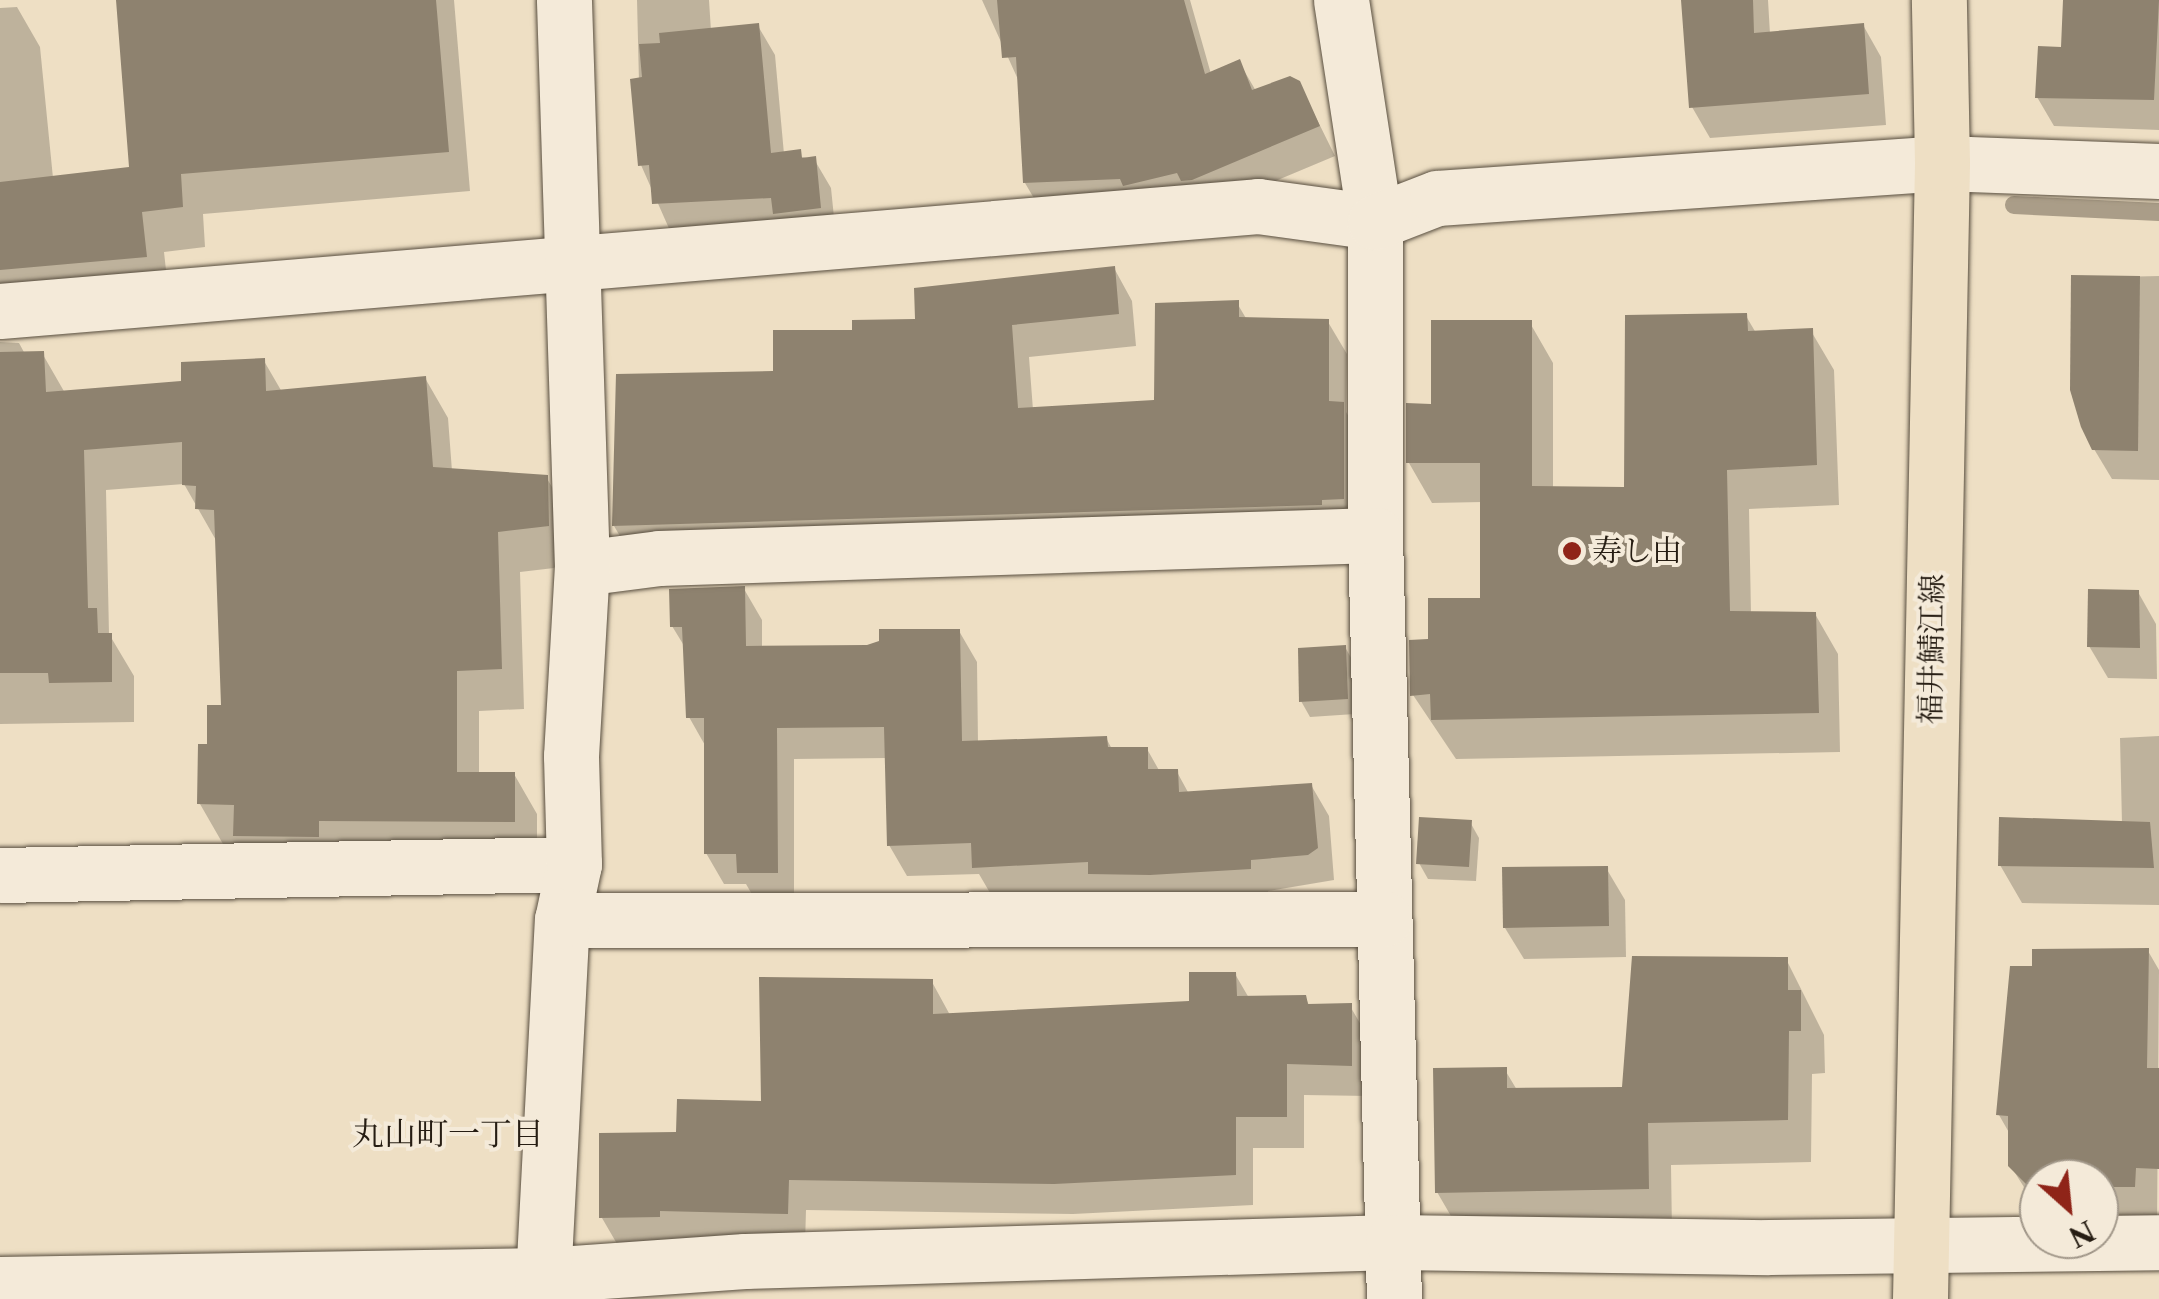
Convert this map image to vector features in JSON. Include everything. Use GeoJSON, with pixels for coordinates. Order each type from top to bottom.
{"type":"FeatureCollection","features":[{"type":"Feature","properties":{"kind":"main road","name":"福井鯖江線"},"geometry":{"type":"LineString","coordinates":[[1920,1299],[1942,162],[1939,0]]}},
{"type":"Feature","properties":{"kind":"street"},"geometry":{"type":"LineString","coordinates":[[543,1287],[562,920],[574,864],[571,756],[582,568],[576,263],[564,0]]}},
{"type":"Feature","properties":{"kind":"street"},"geometry":{"type":"LineString","coordinates":[[1340,0],[1374,222],[1375,535],[1394,1299]]}},
{"type":"Feature","properties":{"kind":"street"},"geometry":{"type":"LineString","coordinates":[[0,311],[1258,206],[1374,222],[1437,198],[1942,162],[2159,171]]}},
{"type":"Feature","properties":{"kind":"street"},"geometry":{"type":"LineString","coordinates":[[582,568],[659,558],[1375,535]]}},
{"type":"Feature","properties":{"kind":"street"},"geometry":{"type":"LineString","coordinates":[[0,875],[574,864]]}},
{"type":"Feature","properties":{"kind":"street"},"geometry":{"type":"LineString","coordinates":[[562,920],[1384,919]]}},
{"type":"Feature","properties":{"kind":"street"},"geometry":{"type":"LineString","coordinates":[[0,1284],[543,1287],[744,1261],[1393,1242],[1768,1247],[1920,1240],[2159,1242]]}},
{"type":"Feature","properties":{"kind":"building"},"geometry":{"type":"Polygon","coordinates":[[[116,0],[436,0],[449,152],[181,174],[183,207],[142,212],[147,257],[0,270],[0,182],[129,167],[116,0]]]}},
{"type":"Feature","properties":{"kind":"building"},"geometry":{"type":"Polygon","coordinates":[[[997,0],[1184,0],[1205,74],[1240,59],[1252,90],[1290,76],[1300,81],[1320,126],[1192,180],[1181,181],[1177,173],[1123,186],[1120,179],[1023,183],[1016,57],[1002,58],[997,0]]]}},
{"type":"Feature","properties":{"kind":"building"},"geometry":{"type":"Polygon","coordinates":[[[1681,0],[1753,0],[1754,33],[1864,23],[1869,94],[1689,108],[1681,0]]]}},
{"type":"Feature","properties":{"kind":"building"},"geometry":{"type":"Polygon","coordinates":[[[2063,0],[2159,0],[2154,100],[2035,98],[2038,46],[2061,47],[2063,0]]]}},
{"type":"Feature","properties":{"kind":"building"},"geometry":{"type":"Polygon","coordinates":[[[759,23],[771,153],[801,149],[802,158],[816,156],[821,208],[773,214],[771,198],[652,204],[649,165],[638,166],[630,79],[642,77],[639,44],[660,43],[659,33],[759,23]]]}},
{"type":"Feature","properties":{"kind":"building"},"geometry":{"type":"Polygon","coordinates":[[[1115,266],[1119,314],[1012,325],[1018,408],[1154,400],[1155,303],[1239,300],[1239,317],[1329,319],[1329,401],[1344,402],[1344,499],[1322,500],[1322,505],[612,526],[616,374],[773,371],[773,330],[852,330],[852,320],[915,319],[914,288],[1115,266]]]}},
{"type":"Feature","properties":{"kind":"building"},"geometry":{"type":"Polygon","coordinates":[[[2071,275],[2140,276],[2138,451],[2092,450],[2081,427],[2070,390],[2071,275]]]}},
{"type":"Feature","properties":{"kind":"building"},"geometry":{"type":"Polygon","coordinates":[[[1747,313],[1748,331],[1813,328],[1817,465],[1727,470],[1730,611],[1816,612],[1819,713],[1431,720],[1430,694],[1410,696],[1409,640],[1428,639],[1428,598],[1480,598],[1480,463],[1406,463],[1406,403],[1431,404],[1431,320],[1532,320],[1532,486],[1624,487],[1625,315],[1747,313]]]}},
{"type":"Feature","properties":{"kind":"building"},"geometry":{"type":"Polygon","coordinates":[[[44,351],[46,392],[181,381],[181,362],[265,358],[266,391],[426,376],[433,467],[548,475],[549,526],[498,532],[502,669],[457,671],[457,772],[515,772],[515,822],[319,821],[319,837],[233,836],[234,805],[197,804],[198,744],[207,744],[207,705],[221,705],[214,510],[195,509],[196,486],[182,485],[182,442],[84,450],[88,608],[97,608],[98,633],[112,633],[112,682],[49,683],[48,673],[0,673],[0,352],[44,351]]]}},
{"type":"Feature","properties":{"kind":"building"},"geometry":{"type":"Polygon","coordinates":[[[745,586],[746,646],[867,645],[879,641],[879,629],[960,629],[962,741],[1107,736],[1108,747],[1148,747],[1148,769],[1178,769],[1179,792],[1312,783],[1318,848],[1308,855],[1251,860],[1251,869],[1150,875],[1088,874],[1088,862],[972,868],[971,843],[887,846],[884,727],[777,728],[778,873],[737,873],[736,854],[704,854],[704,718],[686,718],[682,627],[670,627],[669,589],[745,586]]]}},
{"type":"Feature","properties":{"kind":"building"},"geometry":{"type":"Polygon","coordinates":[[[2088,589],[2139,590],[2140,648],[2087,647],[2088,589]]]}},
{"type":"Feature","properties":{"kind":"building"},"geometry":{"type":"Polygon","coordinates":[[[1346,645],[1348,699],[1299,702],[1298,648],[1346,645]]]}},
{"type":"Feature","properties":{"kind":"building"},"geometry":{"type":"Polygon","coordinates":[[[1419,817],[1472,820],[1469,867],[1416,864],[1419,817]]]}},
{"type":"Feature","properties":{"kind":"building"},"geometry":{"type":"Polygon","coordinates":[[[1999,817],[2150,822],[2154,868],[1998,866],[1999,817]]]}},
{"type":"Feature","properties":{"kind":"building"},"geometry":{"type":"Polygon","coordinates":[[[1608,866],[1609,926],[1503,928],[1502,867],[1608,866]]]}},
{"type":"Feature","properties":{"kind":"building"},"geometry":{"type":"Polygon","coordinates":[[[2149,948],[2147,1068],[2159,1068],[2159,1169],[2136,1168],[2135,1187],[2119,1187],[2119,1159],[2019,1159],[2019,1177],[2008,1166],[2008,1116],[1996,1115],[2010,966],[2032,966],[2032,949],[2149,948]]]}},
{"type":"Feature","properties":{"kind":"building"},"geometry":{"type":"Polygon","coordinates":[[[1632,956],[1788,957],[1788,990],[1801,990],[1801,1031],[1789,1031],[1788,1120],[1648,1123],[1649,1189],[1435,1193],[1433,1068],[1507,1067],[1507,1088],[1622,1087],[1632,956]]]}},
{"type":"Feature","properties":{"kind":"building"},"geometry":{"type":"Polygon","coordinates":[[[1189,972],[1236,972],[1237,996],[1306,995],[1308,1004],[1352,1003],[1352,1066],[1287,1064],[1287,1117],[1236,1117],[1236,1175],[1054,1184],[789,1180],[788,1214],[660,1211],[660,1217],[599,1218],[599,1133],[676,1132],[677,1099],[761,1101],[759,977],[933,979],[933,1014],[1189,1001],[1189,972]]]}},
{"type":"Feature","properties":{"kind":"waterway"},"geometry":{"type":"LineString","coordinates":[[2014,205],[2159,212]]}},
{"type":"Feature","properties":{"kind":"place","name":"寿し由"},"geometry":{"type":"Point","coordinates":[1572,551]}},
{"type":"Feature","properties":{"kind":"district","name":"丸山町一丁目"},"geometry":{"type":"Point","coordinates":[448,1134]}}]}
